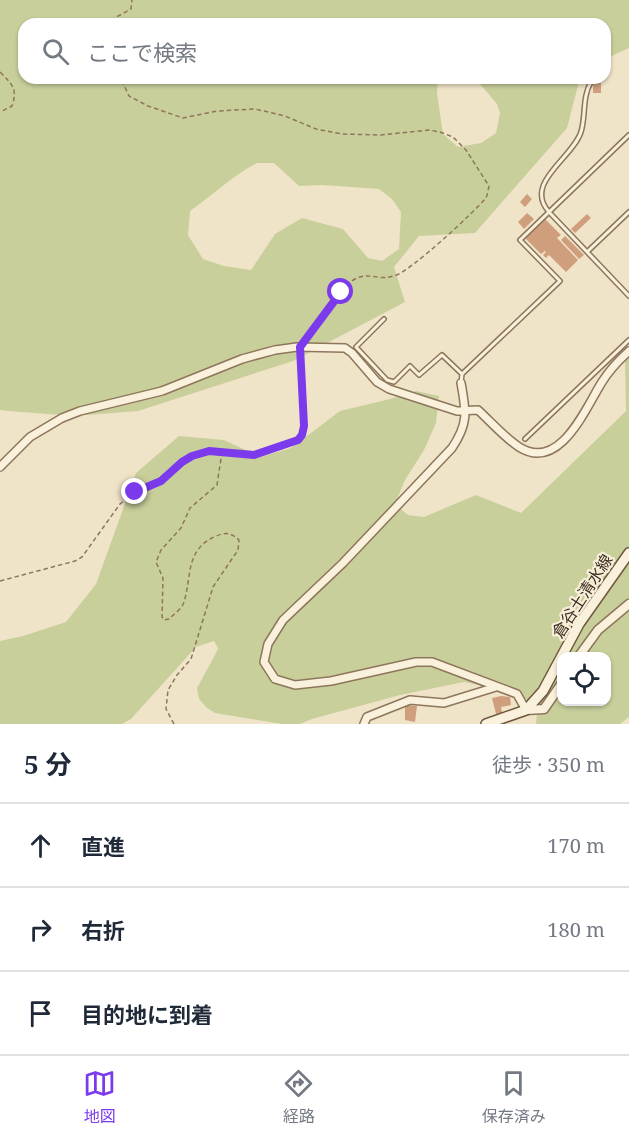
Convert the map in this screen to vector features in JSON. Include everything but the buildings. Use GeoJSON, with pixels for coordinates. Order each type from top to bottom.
{"type":"FeatureCollection","features":[{"type":"Feature","properties":{"kind":"main road","name":"倉谷土清水線"},"geometry":{"type":"LineString","coordinates":[[526,710],[543,691],[579,624],[629,553]]}},
{"type":"Feature","properties":{"kind":"main road"},"geometry":{"type":"LineString","coordinates":[[486,724],[526,710]]}},
{"type":"Feature","properties":{"kind":"street"},"geometry":{"type":"LineString","coordinates":[[0,467],[30,437],[62,418],[80,411],[162,391],[242,359],[275,350],[300,347],[345,348],[377,382],[389,389],[457,411],[478,410],[519,447],[541,453],[552,450],[574,428],[613,366],[629,351]]}},
{"type":"Feature","properties":{"kind":"street"},"geometry":{"type":"LineString","coordinates":[[461,383],[466,411],[465,425],[452,448],[343,563],[283,620],[268,644],[264,662],[275,679],[295,685],[331,681],[416,662],[432,662],[517,694],[526,710],[544,709],[557,689]]}},
{"type":"Feature","properties":{"kind":"street"},"geometry":{"type":"LineString","coordinates":[[583,652],[598,630],[629,604]]}},
{"type":"Feature","properties":{"kind":"street"},"geometry":{"type":"LineString","coordinates":[[364,724],[367,717],[410,700],[444,703],[496,687]]}},
{"type":"Feature","properties":{"kind":"lane"},"geometry":{"type":"LineString","coordinates":[[590,84],[586,91],[583,120],[578,137],[543,187],[542,200],[549,213],[629,296]]}},
{"type":"Feature","properties":{"kind":"lane"},"geometry":{"type":"LineString","coordinates":[[461,383],[462,374],[560,281],[520,240],[629,135]]}},
{"type":"Feature","properties":{"kind":"lane"},"geometry":{"type":"LineString","coordinates":[[587,252],[629,212]]}},
{"type":"Feature","properties":{"kind":"lane"},"geometry":{"type":"LineString","coordinates":[[384,319],[356,347],[387,380],[394,382],[410,366],[419,375],[442,355],[462,374]]}},
{"type":"Feature","properties":{"kind":"lane"},"geometry":{"type":"LineString","coordinates":[[525,439],[629,340]]}},
{"type":"Feature","properties":{"kind":"path"},"geometry":{"type":"LineString","coordinates":[[115,18],[131,9],[132,0]]}},
{"type":"Feature","properties":{"kind":"path"},"geometry":{"type":"LineString","coordinates":[[0,72],[14,88],[15,96],[12,106],[0,112]]}},
{"type":"Feature","properties":{"kind":"path"},"geometry":{"type":"LineString","coordinates":[[0,581],[75,561],[82,557],[120,504],[135,492],[161,481],[192,456],[209,451],[254,455],[298,440],[304,426],[300,347],[343,288],[357,278],[366,275],[396,276],[460,224],[487,196],[489,186],[466,150],[453,137],[440,132],[429,130],[381,135],[342,134],[316,129],[285,116],[255,109],[217,111],[183,118],[148,106],[129,96],[123,84]]}},
{"type":"Feature","properties":{"kind":"path"},"geometry":{"type":"LineString","coordinates":[[174,724],[166,709],[168,690],[191,659],[213,587],[238,550],[239,540],[233,534],[224,533],[206,542],[194,553],[184,604],[169,619],[164,620],[162,617],[163,578],[156,562],[161,550],[181,528],[190,508],[217,485],[222,451]]}},
{"type":"Feature","properties":{"kind":"green space"},"geometry":{"type":"Polygon","coordinates":[[[0,0],[629,0],[629,48],[611,56],[611,18],[18,18],[18,84],[438,84],[443,134],[458,147],[481,143],[496,133],[500,113],[497,104],[480,84],[578,84],[567,128],[475,233],[419,236],[394,267],[405,302],[293,361],[138,411],[74,416],[0,410],[0,0]],[[257,163],[190,211],[188,235],[203,259],[224,266],[251,270],[275,234],[302,218],[343,229],[368,258],[382,261],[399,249],[401,212],[392,199],[379,189],[322,185],[299,186],[274,163],[257,163]]]}},
{"type":"Feature","properties":{"kind":"green space"},"geometry":{"type":"Polygon","coordinates":[[[629,357],[629,717],[620,724],[536,724],[537,713],[522,694],[464,682],[400,695],[300,724],[282,724],[215,713],[199,699],[197,688],[218,648],[214,641],[196,647],[131,719],[122,724],[0,724],[0,641],[66,622],[96,584],[136,473],[179,436],[224,440],[261,457],[291,448],[340,411],[416,391],[439,396],[436,423],[424,450],[405,480],[395,504],[408,515],[424,517],[476,495],[521,513],[626,411],[625,359],[629,357]]]}},
{"type":"Feature","properties":{"kind":"route"},"geometry":{"type":"LineString","coordinates":[[135,492],[161,481],[192,456],[209,451],[254,455],[298,440],[304,426],[300,347],[341,292]]}}]}
